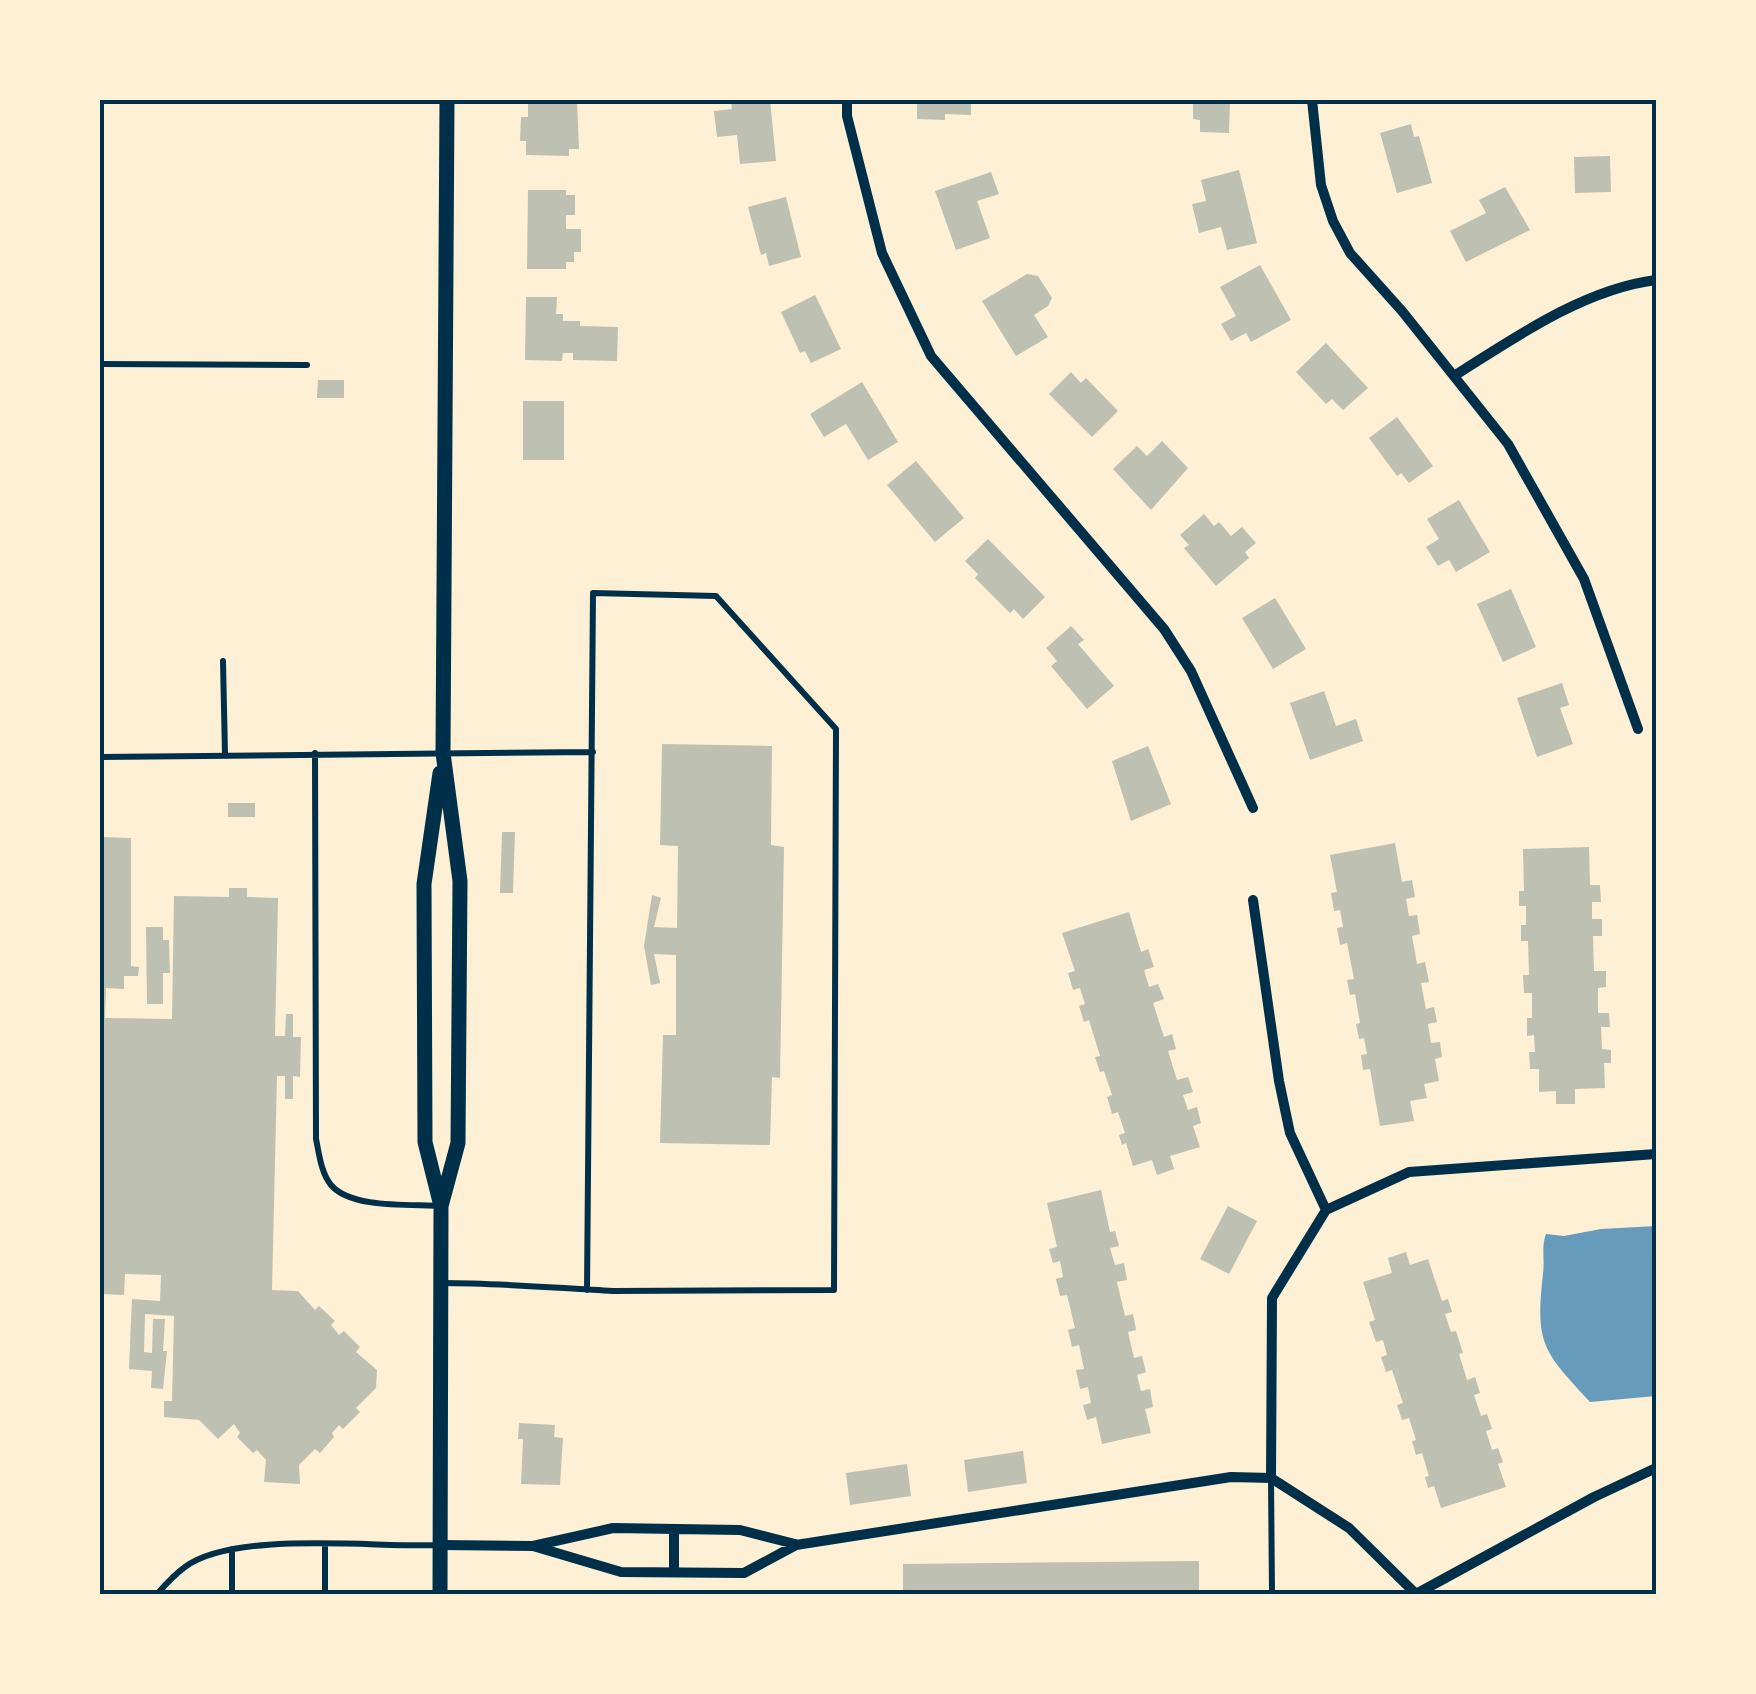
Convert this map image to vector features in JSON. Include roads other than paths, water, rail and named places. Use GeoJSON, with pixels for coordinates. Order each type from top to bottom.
{"type":"FeatureCollection","features":[{"type":"Feature","properties":{"kind":"street"},"geometry":{"type":"LineString","coordinates":[[441,1206],[424,1142],[424,884],[443,753],[448,100]]}},
{"type":"Feature","properties":{"kind":"street"},"geometry":{"type":"LineString","coordinates":[[847,100],[847,116],[882,253],[931,356],[1164,629],[1191,671],[1253,808]]}},
{"type":"Feature","properties":{"kind":"street"},"geometry":{"type":"LineString","coordinates":[[1312,100],[1321,185],[1350,254],[1508,444],[1584,578],[1638,729]]}},
{"type":"Feature","properties":{"kind":"street"},"geometry":{"type":"LineString","coordinates":[[1454,376],[1540,322],[1632,283],[1656,280]]}},
{"type":"Feature","properties":{"kind":"street"},"geometry":{"type":"LineString","coordinates":[[440,1594],[441,1206],[458,1144],[460,881],[443,753]]}},
{"type":"Feature","properties":{"kind":"street"},"geometry":{"type":"LineString","coordinates":[[1253,900],[1290,1133],[1326,1210]]}},
{"type":"Feature","properties":{"kind":"street"},"geometry":{"type":"LineString","coordinates":[[1271,1478],[1272,1298],[1326,1210],[1409,1172],[1656,1154]]}},
{"type":"Feature","properties":{"kind":"street"},"geometry":{"type":"LineString","coordinates":[[533,1546],[621,1572],[744,1574],[796,1545],[1211,1480],[1271,1478],[1349,1528],[1416,1594],[1594,1497],[1656,1468]]}},
{"type":"Feature","properties":{"kind":"street"},"geometry":{"type":"LineString","coordinates":[[440,1545],[533,1546],[613,1528],[740,1530],[796,1545]]}},
{"type":"Feature","properties":{"kind":"street"},"geometry":{"type":"LineString","coordinates":[[674,1529],[674,1572]]}},
{"type":"Feature","properties":{"kind":"lane"},"geometry":{"type":"LineString","coordinates":[[100,364],[307,365]]}},
{"type":"Feature","properties":{"kind":"lane"},"geometry":{"type":"LineString","coordinates":[[440,1283],[546,1285],[587,1290],[834,1290],[836,729],[716,596],[592,593],[587,1290]]}},
{"type":"Feature","properties":{"kind":"lane"},"geometry":{"type":"LineString","coordinates":[[224,661],[225,755]]}},
{"type":"Feature","properties":{"kind":"lane"},"geometry":{"type":"LineString","coordinates":[[100,757],[592,752]]}},
{"type":"Feature","properties":{"kind":"lane"},"geometry":{"type":"LineString","coordinates":[[315,754],[316,1139],[322,1166],[332,1187],[361,1202],[441,1206]]}},
{"type":"Feature","properties":{"kind":"lane"},"geometry":{"type":"LineString","coordinates":[[1271,1478],[1272,1594]]}},
{"type":"Feature","properties":{"kind":"lane"},"geometry":{"type":"LineString","coordinates":[[157,1594],[187,1564],[232,1549],[282,1544],[440,1545]]}},
{"type":"Feature","properties":{"kind":"lane"},"geometry":{"type":"LineString","coordinates":[[325,1545],[325,1594]]}},
{"type":"Feature","properties":{"kind":"lane"},"geometry":{"type":"LineString","coordinates":[[232,1549],[232,1594]]}},
{"type":"Feature","properties":{"kind":"water"},"geometry":{"type":"Polygon","coordinates":[[[1656,1226],[1656,1396],[1590,1402],[1552,1358],[1542,1332],[1546,1234],[1564,1236],[1656,1226]]]}}]}
